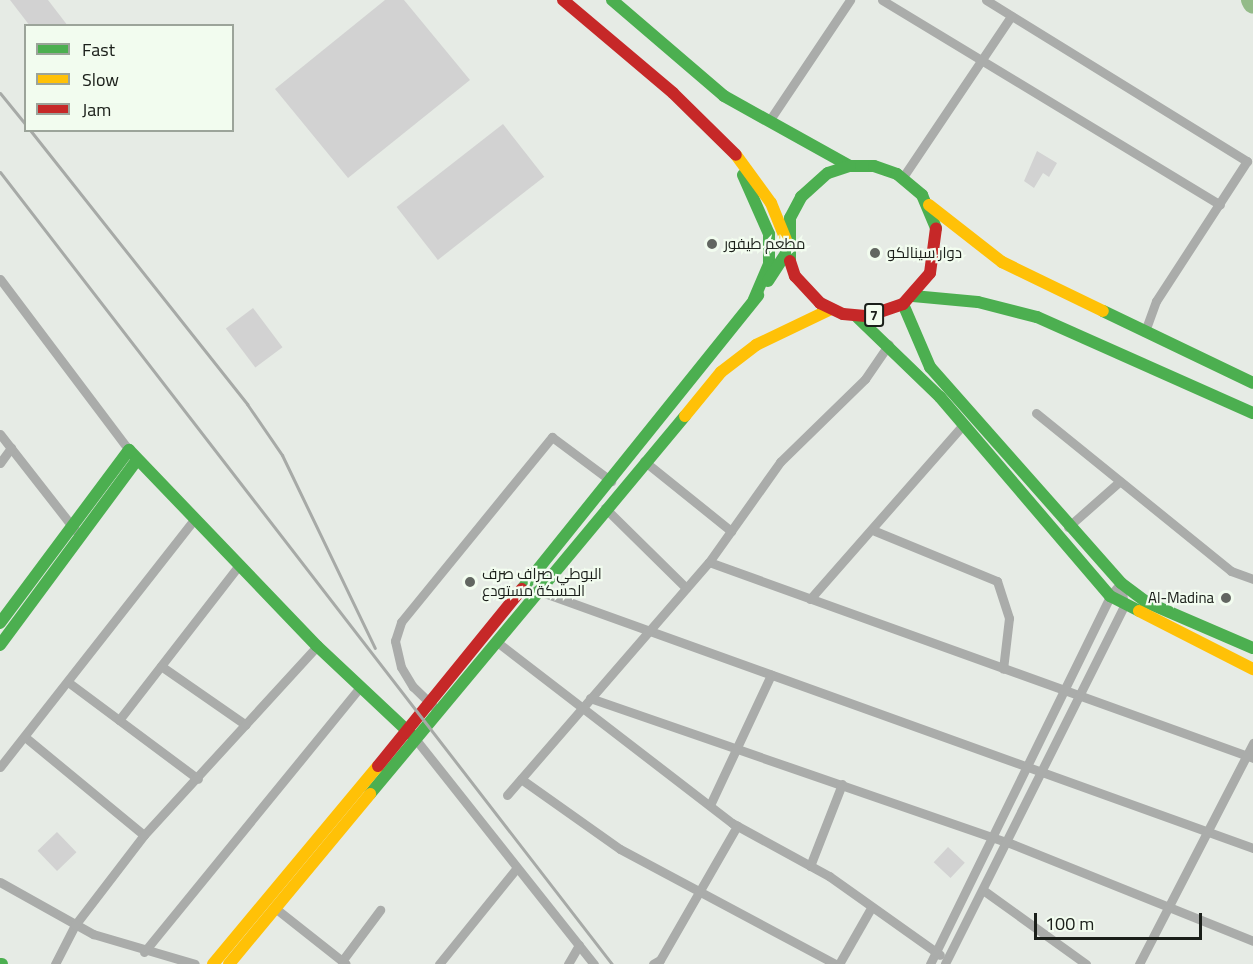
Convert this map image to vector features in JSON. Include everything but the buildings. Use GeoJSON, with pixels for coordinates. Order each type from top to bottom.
{"type":"FeatureCollection","features":[{"type":"Feature","properties":{"kind":"main road","name":"7"},"geometry":{"type":"LineString","coordinates":[[563,0],[673,93],[746,165],[771,203],[802,286],[831,309],[856,316],[880,314],[908,300],[978,302],[1037,317],[1253,413]]}},
{"type":"Feature","properties":{"kind":"main road"},"geometry":{"type":"LineString","coordinates":[[612,0],[724,96],[850,166]]}},
{"type":"Feature","properties":{"kind":"main road"},"geometry":{"type":"LineString","coordinates":[[673,93],[743,175],[769,234],[769,264],[754,300]]}},
{"type":"Feature","properties":{"kind":"main road"},"geometry":{"type":"LineString","coordinates":[[229,964],[417,741],[435,708],[754,300],[787,247],[790,218],[805,192],[828,173],[850,166],[874,166],[903,177],[928,204],[1002,262],[1253,383]]}},
{"type":"Feature","properties":{"kind":"main road"},"geometry":{"type":"LineString","coordinates":[[928,204],[937,245],[930,273],[908,300],[930,367],[1068,527],[1121,583],[1146,602],[1253,648]]}},
{"type":"Feature","properties":{"kind":"main road"},"geometry":{"type":"LineString","coordinates":[[213,964],[408,731],[435,708],[497,642],[536,590],[721,372],[756,345],[831,309]]}},
{"type":"Feature","properties":{"kind":"main road"},"geometry":{"type":"LineString","coordinates":[[856,316],[889,344],[963,425],[1110,596],[1124,606],[1253,669]]}},
{"type":"Feature","properties":{"kind":"main road"},"geometry":{"type":"LineString","coordinates":[[0,623],[129,450],[193,521],[240,564],[359,688],[417,741]]}},
{"type":"Feature","properties":{"kind":"main road"},"geometry":{"type":"LineString","coordinates":[[0,645],[137,460]]}},
{"type":"Feature","properties":{"kind":"street"},"geometry":{"type":"LineString","coordinates":[[769,121],[850,0]]}},
{"type":"Feature","properties":{"kind":"street"},"geometry":{"type":"LineString","coordinates":[[882,0],[1220,205]]}},
{"type":"Feature","properties":{"kind":"street"},"geometry":{"type":"LineString","coordinates":[[986,0],[1247,161],[1156,302],[1145,332]]}},
{"type":"Feature","properties":{"kind":"street"},"geometry":{"type":"LineString","coordinates":[[903,177],[1011,16]]}},
{"type":"Feature","properties":{"kind":"street"},"geometry":{"type":"LineString","coordinates":[[0,279],[129,450]]}},
{"type":"Feature","properties":{"kind":"street"},"geometry":{"type":"LineString","coordinates":[[507,795],[709,562],[780,462],[865,379],[889,344]]}},
{"type":"Feature","properties":{"kind":"street"},"geometry":{"type":"LineString","coordinates":[[1036,413],[1231,571],[1253,579]]}},
{"type":"Feature","properties":{"kind":"street"},"geometry":{"type":"LineString","coordinates":[[810,599],[875,531],[963,425]]}},
{"type":"Feature","properties":{"kind":"street"},"geometry":{"type":"LineString","coordinates":[[0,434],[80,537]]}},
{"type":"Feature","properties":{"kind":"street"},"geometry":{"type":"LineString","coordinates":[[435,708],[401,667],[395,641],[401,622],[552,436],[611,481]]}},
{"type":"Feature","properties":{"kind":"street"},"geometry":{"type":"LineString","coordinates":[[0,463],[11,448]]}},
{"type":"Feature","properties":{"kind":"street"},"geometry":{"type":"LineString","coordinates":[[644,461],[731,531]]}},
{"type":"Feature","properties":{"kind":"street"},"geometry":{"type":"LineString","coordinates":[[1068,527],[1120,481]]}},
{"type":"Feature","properties":{"kind":"street"},"geometry":{"type":"LineString","coordinates":[[605,508],[686,588]]}},
{"type":"Feature","properties":{"kind":"street"},"geometry":{"type":"LineString","coordinates":[[0,767],[69,682],[193,521]]}},
{"type":"Feature","properties":{"kind":"street"},"geometry":{"type":"LineString","coordinates":[[875,531],[997,581],[1009,618],[1003,669]]}},
{"type":"Feature","properties":{"kind":"street"},"geometry":{"type":"LineString","coordinates":[[709,562],[1063,692],[1081,695],[1250,757]]}},
{"type":"Feature","properties":{"kind":"street"},"geometry":{"type":"LineString","coordinates":[[119,720],[240,564]]}},
{"type":"Feature","properties":{"kind":"street"},"geometry":{"type":"LineString","coordinates":[[930,964],[1110,596],[1121,583]]}},
{"type":"Feature","properties":{"kind":"street"},"geometry":{"type":"LineString","coordinates":[[497,642],[586,702],[737,826],[810,866],[936,952],[947,962],[1124,606],[1121,583]]}},
{"type":"Feature","properties":{"kind":"street"},"geometry":{"type":"LineString","coordinates":[[536,590],[1026,767],[1210,829],[1253,848]]}},
{"type":"Feature","properties":{"kind":"street"},"geometry":{"type":"LineString","coordinates":[[55,964],[75,925],[144,835],[198,779],[317,646]]}},
{"type":"Feature","properties":{"kind":"street"},"geometry":{"type":"LineString","coordinates":[[161,666],[246,725]]}},
{"type":"Feature","properties":{"kind":"street"},"geometry":{"type":"LineString","coordinates":[[710,806],[771,675]]}},
{"type":"Feature","properties":{"kind":"street"},"geometry":{"type":"LineString","coordinates":[[69,682],[198,779]]}},
{"type":"Feature","properties":{"kind":"street"},"geometry":{"type":"LineString","coordinates":[[144,951],[359,688]]}},
{"type":"Feature","properties":{"kind":"street"},"geometry":{"type":"LineString","coordinates":[[586,702],[737,748],[1007,842],[1253,941]]}},
{"type":"Feature","properties":{"kind":"street"},"geometry":{"type":"LineString","coordinates":[[25,737],[144,835]]}},
{"type":"Feature","properties":{"kind":"street"},"geometry":{"type":"LineString","coordinates":[[417,741],[516,869],[594,964]]}},
{"type":"Feature","properties":{"kind":"street"},"geometry":{"type":"LineString","coordinates":[[1139,964],[1250,757],[1253,743]]}},
{"type":"Feature","properties":{"kind":"street"},"geometry":{"type":"LineString","coordinates":[[520,779],[620,849],[837,964],[871,908]]}},
{"type":"Feature","properties":{"kind":"street"},"geometry":{"type":"LineString","coordinates":[[810,866],[842,784]]}},
{"type":"Feature","properties":{"kind":"street"},"geometry":{"type":"LineString","coordinates":[[660,963],[737,826]]}},
{"type":"Feature","properties":{"kind":"street"},"geometry":{"type":"LineString","coordinates":[[439,964],[516,869]]}},
{"type":"Feature","properties":{"kind":"street"},"geometry":{"type":"LineString","coordinates":[[0,882],[75,925],[144,951],[195,964]]}},
{"type":"Feature","properties":{"kind":"street"},"geometry":{"type":"LineString","coordinates":[[983,890],[1086,964]]}},
{"type":"Feature","properties":{"kind":"street"},"geometry":{"type":"LineString","coordinates":[[275,908],[344,962],[380,909]]}},
{"type":"Feature","properties":{"kind":"street"},"geometry":{"type":"LineString","coordinates":[[568,964],[579,945]]}},
{"type":"Feature","properties":{"kind":"waterway"},"geometry":{"type":"LineString","coordinates":[[1251,0],[1253,4]]}},
{"type":"Feature","properties":{"kind":"railway"},"geometry":{"type":"LineString","coordinates":[[0,93],[24,123]]}},
{"type":"Feature","properties":{"kind":"railway"},"geometry":{"type":"LineString","coordinates":[[32,132],[247,404],[282,455],[375,648]]}},
{"type":"Feature","properties":{"kind":"railway"},"geometry":{"type":"LineString","coordinates":[[0,172],[612,964]]}},
{"type":"Feature","properties":{"kind":"traffic: fast"},"geometry":{"type":"LineString","coordinates":[[612,0],[724,96],[850,166],[874,166],[897,174],[922,195],[936,228]]}},
{"type":"Feature","properties":{"kind":"traffic: fast"},"geometry":{"type":"LineString","coordinates":[[790,261],[790,218],[801,197],[828,173],[850,166]]}},
{"type":"Feature","properties":{"kind":"traffic: fast"},"geometry":{"type":"LineString","coordinates":[[743,175],[769,234],[769,264],[754,300]]}},
{"type":"Feature","properties":{"kind":"traffic: fast"},"geometry":{"type":"LineString","coordinates":[[768,281],[787,252]]}},
{"type":"Feature","properties":{"kind":"traffic: fast"},"geometry":{"type":"LineString","coordinates":[[522,589],[758,295]]}},
{"type":"Feature","properties":{"kind":"traffic: fast"},"geometry":{"type":"LineString","coordinates":[[913,296],[978,302],[1037,317],[1253,413]]}},
{"type":"Feature","properties":{"kind":"traffic: fast"},"geometry":{"type":"LineString","coordinates":[[903,304],[930,367],[1121,583],[1146,602],[1253,648]]}},
{"type":"Feature","properties":{"kind":"traffic: fast"},"geometry":{"type":"LineString","coordinates":[[1103,311],[1253,383]]}},
{"type":"Feature","properties":{"kind":"traffic: fast"},"geometry":{"type":"LineString","coordinates":[[856,316],[940,397],[1110,596],[1139,611]]}},
{"type":"Feature","properties":{"kind":"traffic: fast"},"geometry":{"type":"LineString","coordinates":[[370,794],[685,416]]}},
{"type":"Feature","properties":{"kind":"traffic: fast"},"geometry":{"type":"LineString","coordinates":[[0,623],[129,450],[317,646],[413,736]]}},
{"type":"Feature","properties":{"kind":"traffic: fast"},"geometry":{"type":"LineString","coordinates":[[0,645],[137,460]]}},
{"type":"Feature","properties":{"kind":"traffic: slow"},"geometry":{"type":"LineString","coordinates":[[736,155],[771,203],[786,240]]}},
{"type":"Feature","properties":{"kind":"traffic: slow"},"geometry":{"type":"LineString","coordinates":[[929,205],[1002,262],[1103,311]]}},
{"type":"Feature","properties":{"kind":"traffic: slow"},"geometry":{"type":"LineString","coordinates":[[685,416],[721,372],[756,345],[831,309]]}},
{"type":"Feature","properties":{"kind":"traffic: slow"},"geometry":{"type":"LineString","coordinates":[[1139,611],[1253,669]]}},
{"type":"Feature","properties":{"kind":"traffic: slow"},"geometry":{"type":"LineString","coordinates":[[213,964],[378,766]]}},
{"type":"Feature","properties":{"kind":"traffic: slow"},"geometry":{"type":"LineString","coordinates":[[229,964],[370,794]]}},
{"type":"Feature","properties":{"kind":"traffic: jam"},"geometry":{"type":"LineString","coordinates":[[563,0],[673,93],[736,155]]}},
{"type":"Feature","properties":{"kind":"traffic: jam"},"geometry":{"type":"LineString","coordinates":[[790,261],[795,276],[820,303],[843,314],[868,316],[903,304],[930,273],[936,228]]}},
{"type":"Feature","properties":{"kind":"traffic: jam"},"geometry":{"type":"LineString","coordinates":[[378,766],[522,589]]}},
{"type":"Feature","properties":{"kind":"place","name":"مطعم طيفور"},"geometry":{"type":"Point","coordinates":[712,244]}},
{"type":"Feature","properties":{"kind":"place","name":"دوار سينالكو"},"geometry":{"type":"Point","coordinates":[875,253]}},
{"type":"Feature","properties":{"kind":"place","name":"البوطي صراف صرف الحسكة مستودع"},"geometry":{"type":"Point","coordinates":[470,582]}},
{"type":"Feature","properties":{"kind":"place","name":"Al-Madina"},"geometry":{"type":"Point","coordinates":[1226,598]}}]}
